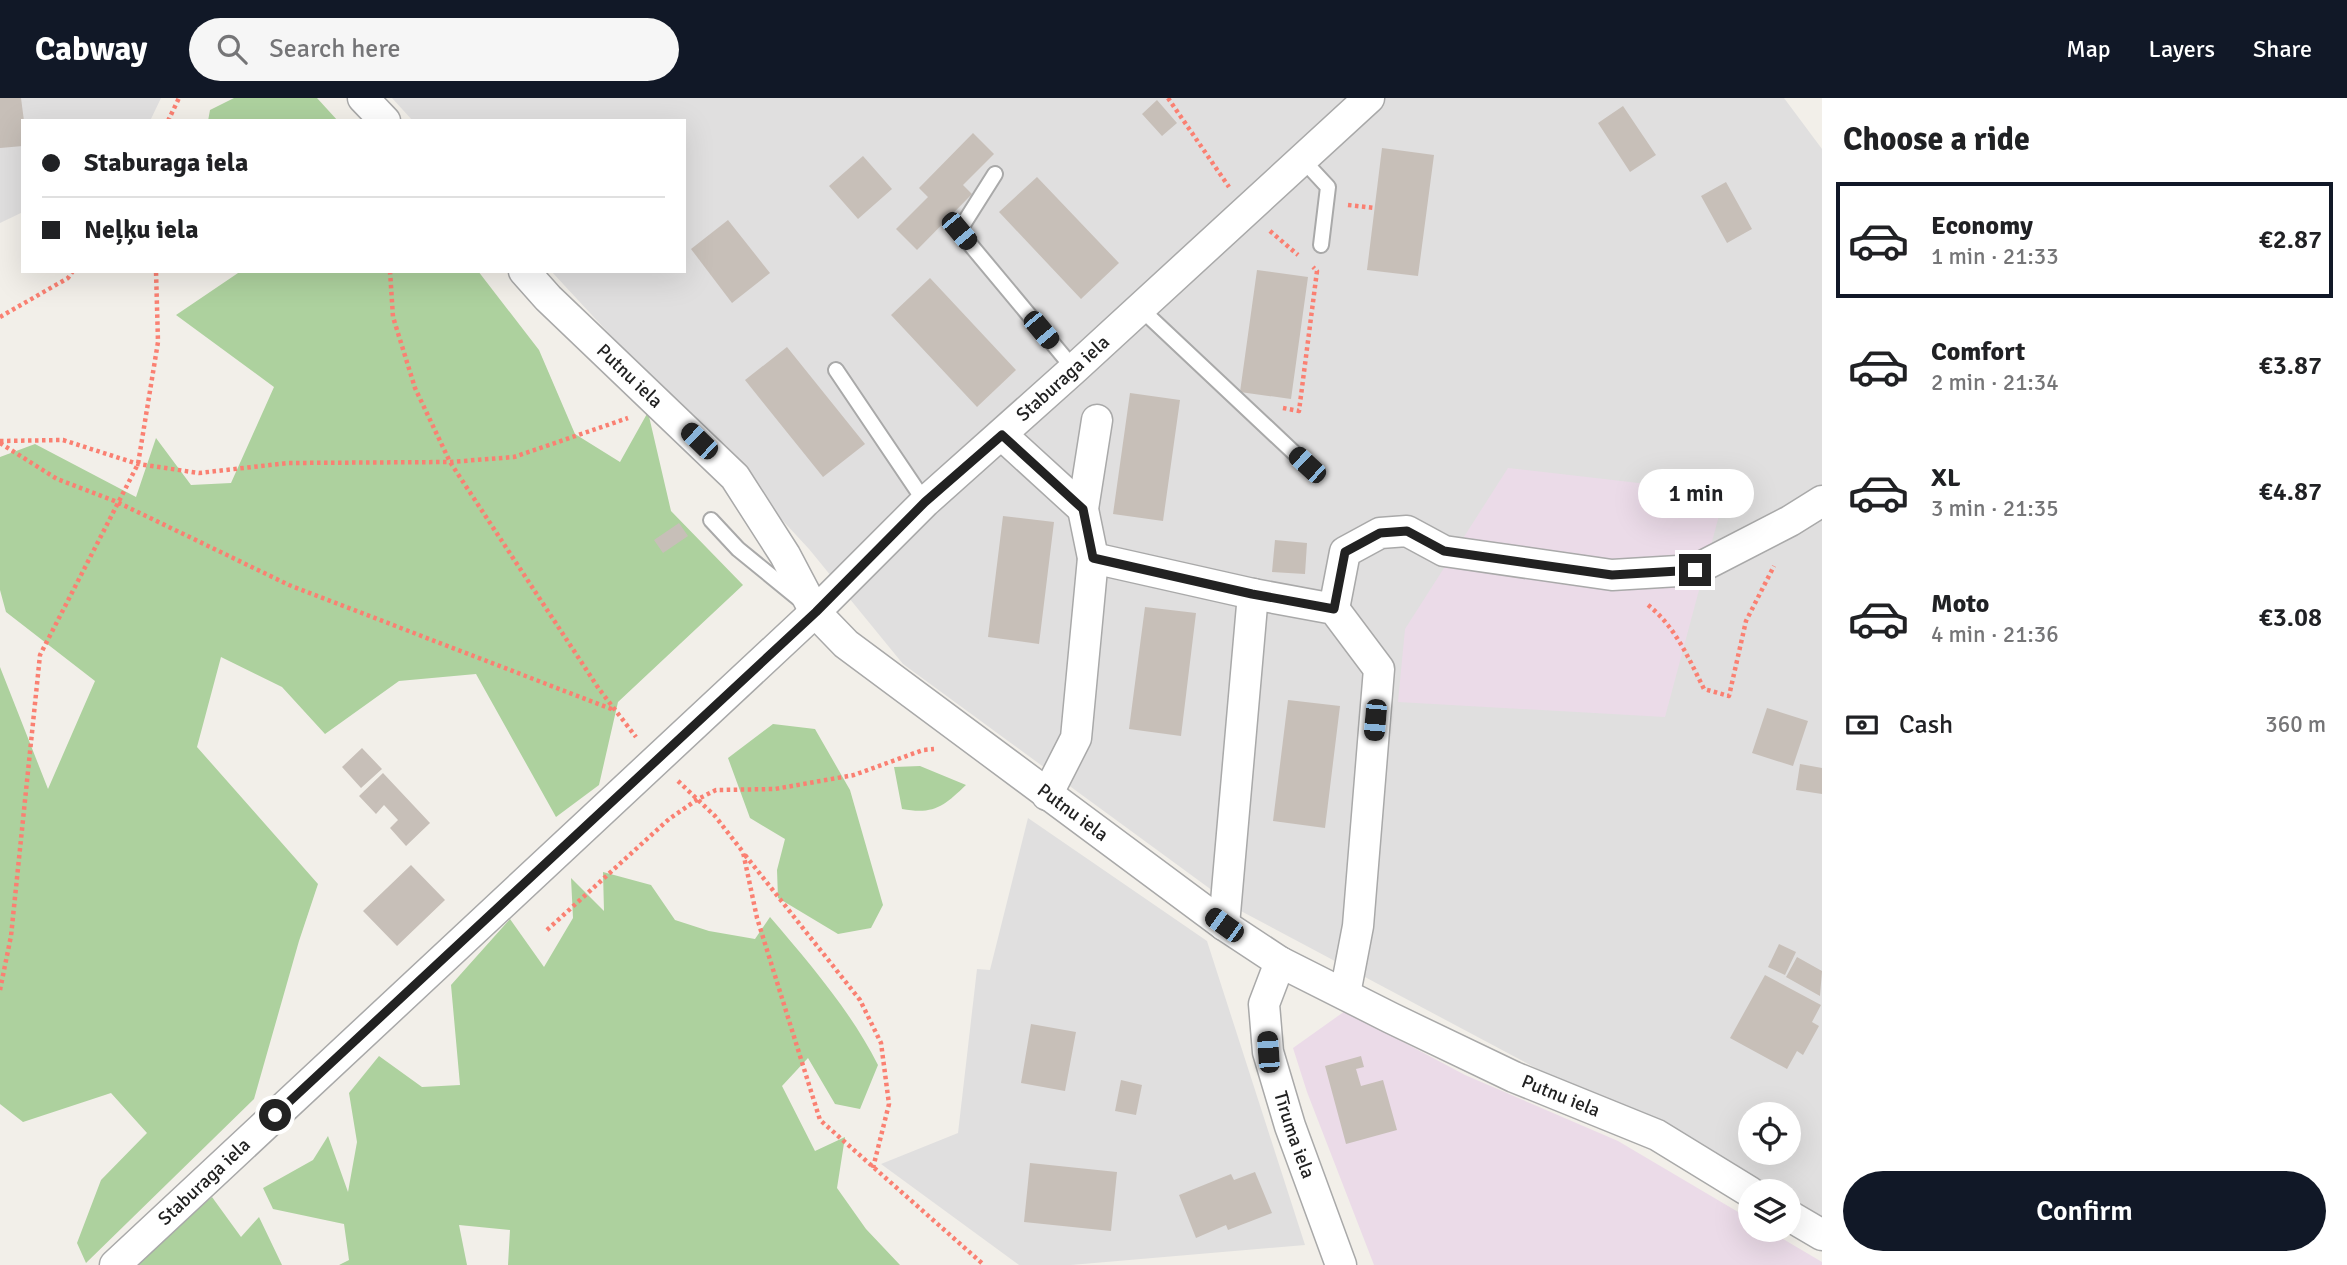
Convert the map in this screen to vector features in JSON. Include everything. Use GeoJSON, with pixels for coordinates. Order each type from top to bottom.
{"type":"FeatureCollection","features":[{"type":"Feature","properties":{"kind":"street"},"geometry":{"type":"LineString","coordinates":[[363,98],[382,119]]}},
{"type":"Feature","properties":{"kind":"street","name":"Staburaga iela"},"geometry":{"type":"LineString","coordinates":[[116,1265],[654,760],[816,612],[925,502],[1002,435],[1369,98]]}},
{"type":"Feature","properties":{"kind":"street","name":"Putnu iela"},"geometry":{"type":"LineString","coordinates":[[526,273],[548,298],[735,477],[785,555],[816,612],[846,644],[982,747],[1224,925],[1280,962],[1514,1077],[1657,1135],[1738,1185]]}},
{"type":"Feature","properties":{"kind":"street"},"geometry":{"type":"LineString","coordinates":[[1047,795],[1076,738],[1093,558],[1083,509],[1097,420]]}},
{"type":"Feature","properties":{"kind":"street"},"geometry":{"type":"LineString","coordinates":[[1002,435],[1083,509]]}},
{"type":"Feature","properties":{"kind":"street"},"geometry":{"type":"LineString","coordinates":[[1334,609],[1345,552],[1380,533],[1407,531],[1444,551],[1612,575],[1695,570],[1790,522],[1822,501]]}},
{"type":"Feature","properties":{"kind":"street"},"geometry":{"type":"LineString","coordinates":[[1093,558],[1252,594],[1334,609],[1379,669],[1358,926],[1345,993]]}},
{"type":"Feature","properties":{"kind":"street"},"geometry":{"type":"LineString","coordinates":[[1224,925],[1252,594]]}},
{"type":"Feature","properties":{"kind":"street","name":"Tīruma iela"},"geometry":{"type":"LineString","coordinates":[[1280,962],[1264,1004],[1268,1052],[1290,1126],[1341,1265]]}},
{"type":"Feature","properties":{"kind":"street"},"geometry":{"type":"LineString","coordinates":[[1801,1223],[1822,1235]]}},
{"type":"Feature","properties":{"kind":"lane"},"geometry":{"type":"LineString","coordinates":[[1302,159],[1328,187],[1321,245]]}},
{"type":"Feature","properties":{"kind":"lane"},"geometry":{"type":"LineString","coordinates":[[995,174],[959,231],[1074,369]]}},
{"type":"Feature","properties":{"kind":"lane"},"geometry":{"type":"LineString","coordinates":[[1140,308],[1307,465]]}},
{"type":"Feature","properties":{"kind":"lane"},"geometry":{"type":"LineString","coordinates":[[836,370],[925,502]]}},
{"type":"Feature","properties":{"kind":"lane"},"geometry":{"type":"LineString","coordinates":[[711,520],[738,550],[816,612]]}},
{"type":"Feature","properties":{"kind":"path"},"geometry":{"type":"LineString","coordinates":[[169,119],[179,98]]}},
{"type":"Feature","properties":{"kind":"path"},"geometry":{"type":"LineString","coordinates":[[1168,98],[1246,211],[1317,271],[1299,411],[1241,403]]}},
{"type":"Feature","properties":{"kind":"path"},"geometry":{"type":"LineString","coordinates":[[0,317],[68,278],[72,273]]}},
{"type":"Feature","properties":{"kind":"path"},"geometry":{"type":"LineString","coordinates":[[0,990],[11,936],[40,655],[138,464],[158,342],[156,273]]}},
{"type":"Feature","properties":{"kind":"path"},"geometry":{"type":"LineString","coordinates":[[390,273],[393,317],[415,388],[450,462],[599,689],[654,760],[715,816],[860,1000],[881,1043],[889,1104],[873,1168]]}},
{"type":"Feature","properties":{"kind":"path"},"geometry":{"type":"LineString","coordinates":[[1300,337],[1309,338]]}},
{"type":"Feature","properties":{"kind":"path"},"geometry":{"type":"LineString","coordinates":[[0,442],[63,440],[138,464],[198,473],[288,463],[450,462],[514,457],[663,406]]}},
{"type":"Feature","properties":{"kind":"path"},"geometry":{"type":"LineString","coordinates":[[0,442],[57,480],[117,502],[289,585],[616,711]]}},
{"type":"Feature","properties":{"kind":"path"},"geometry":{"type":"LineString","coordinates":[[1612,575],[1664,617],[1690,660],[1704,690],[1729,696],[1746,621],[1769,580],[1790,522]]}},
{"type":"Feature","properties":{"kind":"path"},"geometry":{"type":"LineString","coordinates":[[547,930],[669,819],[716,790],[775,789],[854,775],[923,750],[982,747]]}},
{"type":"Feature","properties":{"kind":"path"},"geometry":{"type":"LineString","coordinates":[[743,852],[757,918],[820,1120],[984,1265]]}},
{"type":"Feature","properties":{"kind":"shaded area"},"geometry":{"type":"Polygon","coordinates":[[[0,98],[161,98],[151,119],[21,119],[21,213],[0,223],[0,98]]]}},
{"type":"Feature","properties":{"kind":"shaded area"},"geometry":{"type":"Polygon","coordinates":[[[392,98],[1784,98],[1822,149],[1822,1220],[1801,1209],[1801,1179],[1745,1179],[1239,910],[903,664],[809,549],[553,273],[686,273],[686,119],[411,119],[392,98]]]}},
{"type":"Feature","properties":{"kind":"shaded area"},"geometry":{"type":"Polygon","coordinates":[[[1508,468],[1725,493],[1665,717],[1398,702],[1405,629],[1508,468]]]}},
{"type":"Feature","properties":{"kind":"shaded area"},"geometry":{"type":"Polygon","coordinates":[[[1028,818],[1207,941],[1305,1245],[1071,1265],[1019,1265],[881,1164],[958,1133],[977,969],[990,970],[1028,818]]]}},
{"type":"Feature","properties":{"kind":"shaded area"},"geometry":{"type":"Polygon","coordinates":[[[1345,1011],[1465,1075],[1618,1141],[1738,1212],[1738,1242],[1788,1242],[1822,1262],[1822,1265],[1374,1265],[1307,1092],[1293,1048],[1345,1011]]]}},
{"type":"Feature","properties":{"kind":"green space"},"geometry":{"type":"Polygon","coordinates":[[[234,98],[317,98],[336,119],[208,119],[210,110],[234,98]]]}},
{"type":"Feature","properties":{"kind":"green space"},"geometry":{"type":"Polygon","coordinates":[[[238,273],[480,273],[539,350],[575,434],[620,462],[648,412],[671,511],[743,585],[618,702],[599,785],[556,817],[476,674],[399,681],[325,734],[282,687],[221,657],[197,747],[318,884],[254,1099],[86,1263],[77,1243],[101,1180],[147,1133],[111,1093],[23,1122],[0,1104],[0,667],[48,789],[95,681],[6,612],[0,590],[0,457],[35,444],[136,497],[156,438],[191,485],[231,483],[274,387],[176,315],[238,273]]]}},
{"type":"Feature","properties":{"kind":"green space"},"geometry":{"type":"Polygon","coordinates":[[[773,724],[815,729],[850,790],[883,905],[871,928],[838,934],[778,898],[777,870],[785,839],[750,818],[728,758],[773,724]]]}},
{"type":"Feature","properties":{"kind":"green space"},"geometry":{"type":"Polygon","coordinates":[[[920,766],[966,785],[945,803],[931,810],[902,809],[894,767],[920,766]]]}},
{"type":"Feature","properties":{"kind":"green space"},"geometry":{"type":"Polygon","coordinates":[[[603,872],[651,885],[675,920],[709,931],[755,939],[770,917],[828,988],[855,1025],[878,1065],[860,1109],[835,1104],[808,1058],[782,1086],[815,1151],[845,1137],[837,1188],[866,1229],[900,1265],[508,1265],[510,1230],[459,1225],[467,1265],[339,1265],[349,1260],[344,1224],[273,1209],[263,1188],[313,1160],[328,1136],[348,1192],[357,1142],[349,1093],[379,1056],[422,1087],[460,1085],[451,985],[510,919],[544,967],[573,918],[571,878],[604,911],[603,872]]]}},
{"type":"Feature","properties":{"kind":"green space"},"geometry":{"type":"Polygon","coordinates":[[[212,1197],[241,1237],[259,1217],[282,1265],[136,1265],[169,1233],[212,1197]]]}},
{"type":"Feature","properties":{"kind":"building"},"geometry":{"type":"Polygon","coordinates":[[[0,98],[21,98],[24,119],[21,119],[21,146],[0,148],[0,98]]]}},
{"type":"Feature","properties":{"kind":"building"},"geometry":{"type":"Polygon","coordinates":[[[1157,100],[1177,123],[1162,136],[1142,114],[1157,100]]]}},
{"type":"Feature","properties":{"kind":"building"},"geometry":{"type":"Polygon","coordinates":[[[1623,106],[1656,155],[1630,172],[1598,123],[1623,106]]]}},
{"type":"Feature","properties":{"kind":"building"},"geometry":{"type":"Polygon","coordinates":[[[973,133],[994,154],[963,185],[972,194],[917,250],[896,229],[928,197],[919,188],[973,133]]]}},
{"type":"Feature","properties":{"kind":"building"},"geometry":{"type":"Polygon","coordinates":[[[1382,148],[1434,155],[1418,276],[1367,270],[1382,148]]]}},
{"type":"Feature","properties":{"kind":"building"},"geometry":{"type":"Polygon","coordinates":[[[863,156],[892,189],[858,219],[829,186],[863,156]]]}},
{"type":"Feature","properties":{"kind":"building"},"geometry":{"type":"Polygon","coordinates":[[[1037,177],[1119,263],[1081,299],[999,212],[1037,177]]]}},
{"type":"Feature","properties":{"kind":"building"},"geometry":{"type":"Polygon","coordinates":[[[1726,182],[1752,229],[1727,243],[1701,196],[1726,182]]]}},
{"type":"Feature","properties":{"kind":"building"},"geometry":{"type":"Polygon","coordinates":[[[728,220],[770,273],[732,303],[691,249],[728,220]]]}},
{"type":"Feature","properties":{"kind":"building"},"geometry":{"type":"Polygon","coordinates":[[[1257,270],[1308,277],[1291,399],[1240,392],[1257,270]]]}},
{"type":"Feature","properties":{"kind":"building"},"geometry":{"type":"Polygon","coordinates":[[[930,278],[1016,370],[977,407],[891,315],[930,278]]]}},
{"type":"Feature","properties":{"kind":"building"},"geometry":{"type":"Polygon","coordinates":[[[787,347],[865,444],[823,477],[745,380],[787,347]]]}},
{"type":"Feature","properties":{"kind":"building"},"geometry":{"type":"Polygon","coordinates":[[[1130,393],[1180,400],[1163,521],[1113,514],[1130,393]]]}},
{"type":"Feature","properties":{"kind":"building"},"geometry":{"type":"Polygon","coordinates":[[[1003,516],[1054,522],[1039,644],[988,637],[1003,516]]]}},
{"type":"Feature","properties":{"kind":"building"},"geometry":{"type":"Polygon","coordinates":[[[679,523],[688,536],[663,553],[654,540],[679,523]]]}},
{"type":"Feature","properties":{"kind":"building"},"geometry":{"type":"Polygon","coordinates":[[[1275,540],[1307,543],[1305,574],[1272,572],[1275,540]]]}},
{"type":"Feature","properties":{"kind":"building"},"geometry":{"type":"Polygon","coordinates":[[[1145,607],[1196,613],[1181,736],[1129,729],[1145,607]]]}},
{"type":"Feature","properties":{"kind":"building"},"geometry":{"type":"Polygon","coordinates":[[[1288,700],[1340,706],[1325,828],[1273,821],[1288,700]]]}},
{"type":"Feature","properties":{"kind":"building"},"geometry":{"type":"Polygon","coordinates":[[[1767,708],[1808,721],[1793,766],[1752,753],[1767,708]]]}},
{"type":"Feature","properties":{"kind":"building"},"geometry":{"type":"Polygon","coordinates":[[[362,748],[382,769],[361,788],[342,767],[362,748]]]}},
{"type":"Feature","properties":{"kind":"building"},"geometry":{"type":"Polygon","coordinates":[[[1800,764],[1822,768],[1822,794],[1796,790],[1800,764]]]}},
{"type":"Feature","properties":{"kind":"building"},"geometry":{"type":"Polygon","coordinates":[[[383,773],[430,823],[406,846],[390,828],[398,820],[384,805],[376,814],[359,796],[383,773]]]}},
{"type":"Feature","properties":{"kind":"building"},"geometry":{"type":"Polygon","coordinates":[[[411,865],[445,900],[397,946],[363,911],[411,865]]]}},
{"type":"Feature","properties":{"kind":"building"},"geometry":{"type":"Polygon","coordinates":[[[1779,944],[1796,952],[1785,975],[1768,967],[1779,944]]]}},
{"type":"Feature","properties":{"kind":"building"},"geometry":{"type":"Polygon","coordinates":[[[1797,957],[1822,971],[1820,996],[1786,977],[1797,957]]]}},
{"type":"Feature","properties":{"kind":"building"},"geometry":{"type":"Polygon","coordinates":[[[1765,975],[1821,1005],[1812,1022],[1819,1026],[1803,1055],[1797,1051],[1787,1069],[1730,1038],[1765,975]]]}},
{"type":"Feature","properties":{"kind":"building"},"geometry":{"type":"Polygon","coordinates":[[[1031,1024],[1076,1032],[1065,1091],[1021,1083],[1031,1024]]]}},
{"type":"Feature","properties":{"kind":"building"},"geometry":{"type":"Polygon","coordinates":[[[1361,1056],[1364,1067],[1356,1069],[1361,1086],[1383,1080],[1397,1130],[1346,1144],[1325,1066],[1361,1056]]]}},
{"type":"Feature","properties":{"kind":"building"},"geometry":{"type":"Polygon","coordinates":[[[1121,1080],[1142,1085],[1136,1115],[1115,1111],[1121,1080]]]}},
{"type":"Feature","properties":{"kind":"building"},"geometry":{"type":"Polygon","coordinates":[[[1030,1163],[1117,1172],[1111,1231],[1024,1222],[1030,1163]]]}},
{"type":"Feature","properties":{"kind":"building"},"geometry":{"type":"Polygon","coordinates":[[[1255,1172],[1272,1213],[1228,1230],[1226,1225],[1196,1238],[1179,1195],[1231,1174],[1234,1180],[1255,1172]]]}},
{"type":"Feature","properties":{"kind":"route"},"geometry":{"type":"LineString","coordinates":[[275,1115],[816,612],[925,502],[1002,435],[1083,509],[1093,558],[1252,594],[1334,609],[1345,552],[1380,533],[1407,531],[1444,551],[1612,575],[1695,570]]}}]}
